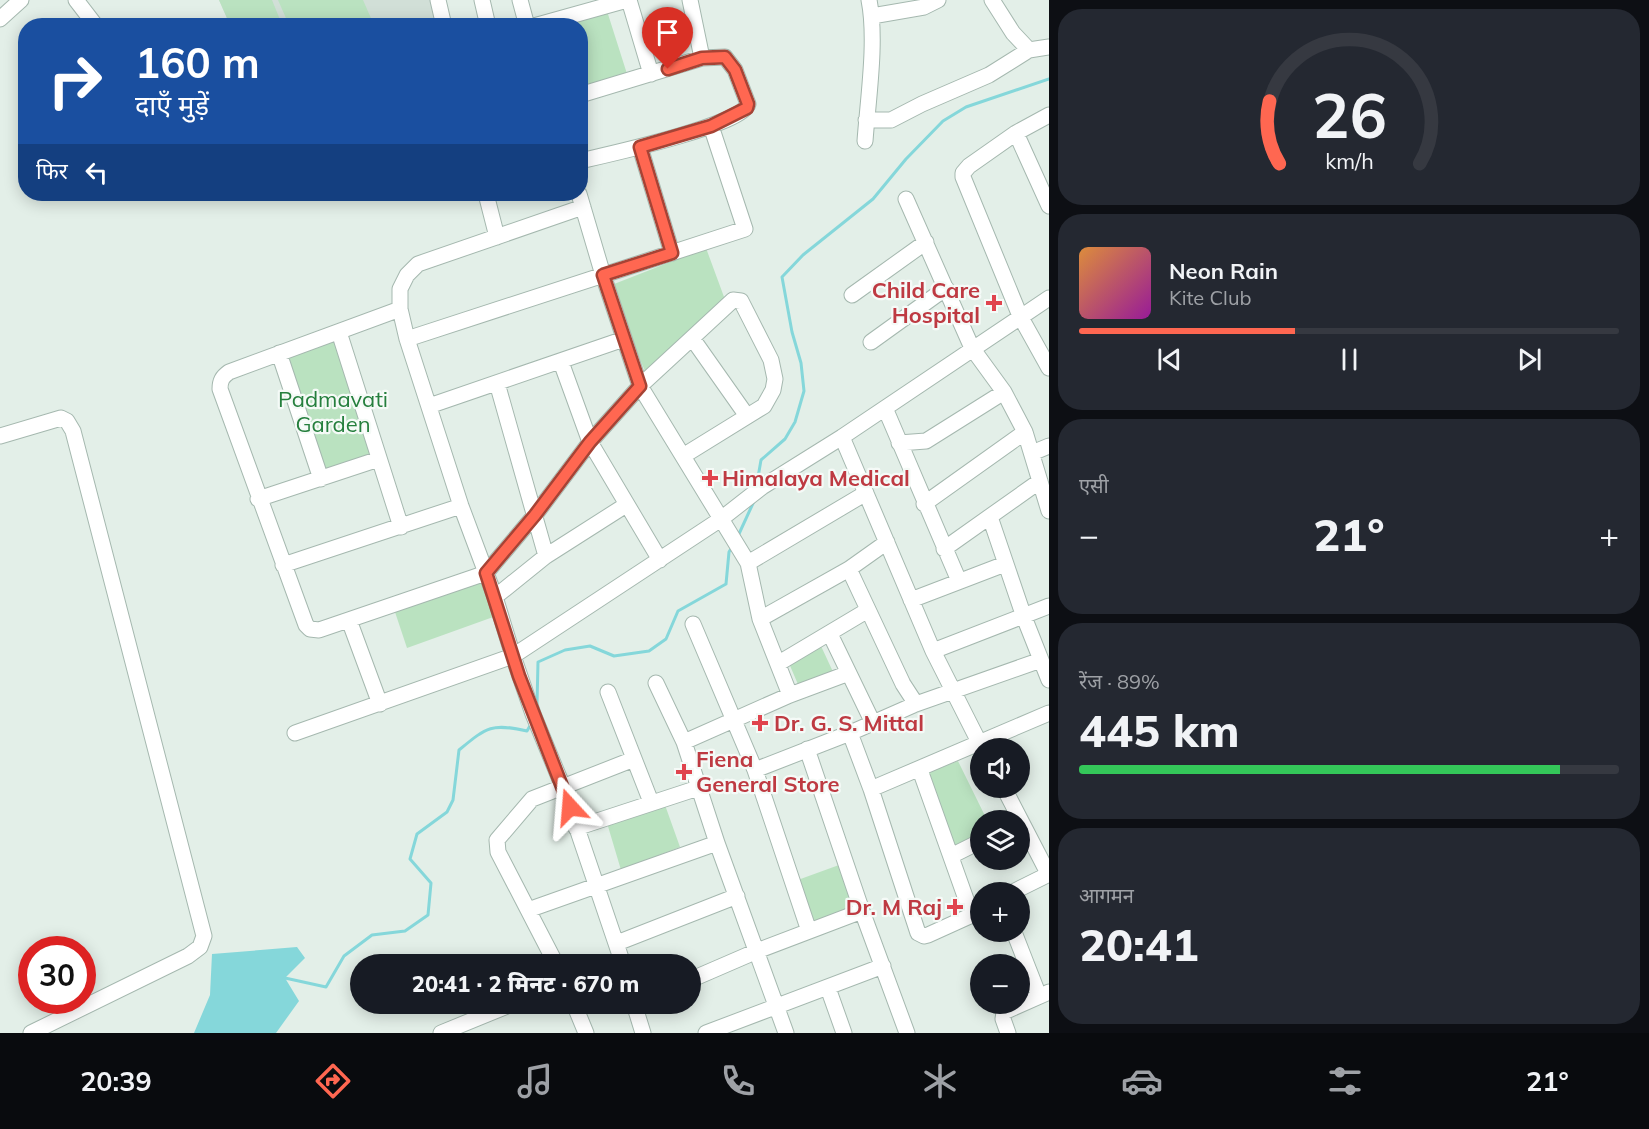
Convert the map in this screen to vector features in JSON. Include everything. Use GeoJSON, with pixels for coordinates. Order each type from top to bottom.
{"type":"FeatureCollection","features":[{"type":"Feature","properties":{"kind":"street"},"geometry":{"type":"LineString","coordinates":[[76,0],[90,18]]}},
{"type":"Feature","properties":{"kind":"street"},"geometry":{"type":"LineString","coordinates":[[438,0],[442,18]]}},
{"type":"Feature","properties":{"kind":"street"},"geometry":{"type":"LineString","coordinates":[[482,0],[486,18]]}},
{"type":"Feature","properties":{"kind":"street"},"geometry":{"type":"LineString","coordinates":[[520,0],[525,18]]}},
{"type":"Feature","properties":{"kind":"street"},"geometry":{"type":"LineString","coordinates":[[563,18],[628,0],[651,74]]}},
{"type":"Feature","properties":{"kind":"street"},"geometry":{"type":"LineString","coordinates":[[690,0],[702,58]]}},
{"type":"Feature","properties":{"kind":"street"},"geometry":{"type":"LineString","coordinates":[[865,141],[872,16],[868,0]]}},
{"type":"Feature","properties":{"kind":"street"},"geometry":{"type":"LineString","coordinates":[[872,16],[924,7],[938,0]]}},
{"type":"Feature","properties":{"kind":"street"},"geometry":{"type":"LineString","coordinates":[[992,0],[1013,33],[1029,50]]}},
{"type":"Feature","properties":{"kind":"street"},"geometry":{"type":"LineString","coordinates":[[866,120],[891,120],[989,75],[1029,50],[1049,47]]}},
{"type":"Feature","properties":{"kind":"street"},"geometry":{"type":"LineString","coordinates":[[588,93],[702,58],[725,57],[735,70],[748,104],[745,110],[711,126],[640,147],[588,159]]}},
{"type":"Feature","properties":{"kind":"street"},"geometry":{"type":"LineString","coordinates":[[1049,116],[1016,133],[969,166],[963,173],[1020,316],[1049,368]]}},
{"type":"Feature","properties":{"kind":"street"},"geometry":{"type":"LineString","coordinates":[[407,339],[745,230],[711,126]]}},
{"type":"Feature","properties":{"kind":"street"},"geometry":{"type":"LineString","coordinates":[[1016,133],[1049,206]]}},
{"type":"Feature","properties":{"kind":"street"},"geometry":{"type":"LineString","coordinates":[[640,147],[672,253]]}},
{"type":"Feature","properties":{"kind":"street"},"geometry":{"type":"LineString","coordinates":[[906,199],[972,348],[1004,392],[1025,432],[1049,511]]}},
{"type":"Feature","properties":{"kind":"street"},"geometry":{"type":"LineString","coordinates":[[488,201],[497,237]]}},
{"type":"Feature","properties":{"kind":"street"},"geometry":{"type":"LineString","coordinates":[[579,201],[497,237],[418,264],[407,275],[400,289],[400,309],[407,339],[461,506],[495,597],[533,714],[563,787],[620,954]]}},
{"type":"Feature","properties":{"kind":"street"},"geometry":{"type":"LineString","coordinates":[[581,201],[640,386],[745,558],[760,619],[790,695]]}},
{"type":"Feature","properties":{"kind":"street"},"geometry":{"type":"LineString","coordinates":[[852,295],[926,242]]}},
{"type":"Feature","properties":{"kind":"street"},"geometry":{"type":"LineString","coordinates":[[871,342],[946,288]]}},
{"type":"Feature","properties":{"kind":"street"},"geometry":{"type":"LineString","coordinates":[[295,733],[513,657],[660,560],[762,487],[842,437],[1049,298]]}},
{"type":"Feature","properties":{"kind":"street"},"geometry":{"type":"LineString","coordinates":[[400,309],[229,372],[223,376],[220,383],[220,389],[258,499],[306,625],[310,629],[319,630],[486,573],[535,515],[590,442],[640,386],[733,300],[741,301],[771,360],[775,379],[773,390],[764,406],[683,456]]}},
{"type":"Feature","properties":{"kind":"street"},"geometry":{"type":"LineString","coordinates":[[339,333],[400,527]]}},
{"type":"Feature","properties":{"kind":"street"},"geometry":{"type":"LineString","coordinates":[[692,338],[747,416]]}},
{"type":"Feature","properties":{"kind":"street"},"geometry":{"type":"LineString","coordinates":[[429,406],[624,339]]}},
{"type":"Feature","properties":{"kind":"street"},"geometry":{"type":"LineString","coordinates":[[279,353],[321,479]]}},
{"type":"Feature","properties":{"kind":"street"},"geometry":{"type":"LineString","coordinates":[[561,362],[590,442],[660,560]]}},
{"type":"Feature","properties":{"kind":"street"},"geometry":{"type":"LineString","coordinates":[[497,383],[546,555]]}},
{"type":"Feature","properties":{"kind":"street"},"geometry":{"type":"LineString","coordinates":[[899,443],[926,441],[1004,392]]}},
{"type":"Feature","properties":{"kind":"street"},"geometry":{"type":"LineString","coordinates":[[885,408],[924,504],[959,581]]}},
{"type":"Feature","properties":{"kind":"street"},"geometry":{"type":"LineString","coordinates":[[0,436],[56,418],[67,421],[73,431],[204,936],[200,946],[188,956],[31,1033]]}},
{"type":"Feature","properties":{"kind":"street"},"geometry":{"type":"LineString","coordinates":[[924,504],[1025,432]]}},
{"type":"Feature","properties":{"kind":"street"},"geometry":{"type":"LineString","coordinates":[[842,437],[933,651],[977,738]]}},
{"type":"Feature","properties":{"kind":"street"},"geometry":{"type":"LineString","coordinates":[[1032,453],[1049,446]]}},
{"type":"Feature","properties":{"kind":"street"},"geometry":{"type":"LineString","coordinates":[[258,499],[380,459]]}},
{"type":"Feature","properties":{"kind":"street"},"geometry":{"type":"LineString","coordinates":[[944,549],[1040,481]]}},
{"type":"Feature","properties":{"kind":"street"},"geometry":{"type":"LineString","coordinates":[[745,558],[866,493]]}},
{"type":"Feature","properties":{"kind":"street"},"geometry":{"type":"LineString","coordinates":[[495,597],[546,555],[626,505]]}},
{"type":"Feature","properties":{"kind":"street"},"geometry":{"type":"LineString","coordinates":[[283,565],[461,506]]}},
{"type":"Feature","properties":{"kind":"street"},"geometry":{"type":"LineString","coordinates":[[990,517],[1024,617],[1049,680]]}},
{"type":"Feature","properties":{"kind":"street"},"geometry":{"type":"LineString","coordinates":[[760,619],[849,570],[886,542]]}},
{"type":"Feature","properties":{"kind":"street"},"geometry":{"type":"LineString","coordinates":[[911,600],[1005,564]]}},
{"type":"Feature","properties":{"kind":"street"},"geometry":{"type":"LineString","coordinates":[[849,570],[903,684],[916,704]]}},
{"type":"Feature","properties":{"kind":"street"},"geometry":{"type":"LineString","coordinates":[[933,651],[1049,606]]}},
{"type":"Feature","properties":{"kind":"street"},"geometry":{"type":"LineString","coordinates":[[779,663],[868,610]]}},
{"type":"Feature","properties":{"kind":"street"},"geometry":{"type":"LineString","coordinates":[[349,620],[380,704]]}},
{"type":"Feature","properties":{"kind":"street"},"geometry":{"type":"LineString","coordinates":[[693,624],[755,770],[809,931]]}},
{"type":"Feature","properties":{"kind":"street"},"geometry":{"type":"LineString","coordinates":[[830,633],[873,723]]}},
{"type":"Feature","properties":{"kind":"street"},"geometry":{"type":"LineString","coordinates":[[755,770],[916,704],[1041,660]]}},
{"type":"Feature","properties":{"kind":"street"},"geometry":{"type":"LineString","coordinates":[[684,742],[790,695],[849,673]]}},
{"type":"Feature","properties":{"kind":"street"},"geometry":{"type":"LineString","coordinates":[[657,683],[684,742],[717,843],[786,1033]]}},
{"type":"Feature","properties":{"kind":"street"},"geometry":{"type":"LineString","coordinates":[[608,692],[651,802]]}},
{"type":"Feature","properties":{"kind":"street"},"geometry":{"type":"LineString","coordinates":[[996,738],[1049,715]]}},
{"type":"Feature","properties":{"kind":"street"},"geometry":{"type":"LineString","coordinates":[[850,733],[871,789],[918,933],[924,936],[970,917]]}},
{"type":"Feature","properties":{"kind":"street"},"geometry":{"type":"LineString","coordinates":[[807,749],[862,911],[908,1033]]}},
{"type":"Feature","properties":{"kind":"street"},"geometry":{"type":"LineString","coordinates":[[871,789],[970,749]]}},
{"type":"Feature","properties":{"kind":"street"},"geometry":{"type":"LineString","coordinates":[[551,954],[498,852],[497,840],[532,799],[634,759]]}},
{"type":"Feature","properties":{"kind":"street"},"geometry":{"type":"LineString","coordinates":[[920,770],[951,856],[970,898]]}},
{"type":"Feature","properties":{"kind":"street"},"geometry":{"type":"LineString","coordinates":[[576,828],[698,788]]}},
{"type":"Feature","properties":{"kind":"street"},"geometry":{"type":"LineString","coordinates":[[1030,838],[1049,874],[1030,884]]}},
{"type":"Feature","properties":{"kind":"street"},"geometry":{"type":"LineString","coordinates":[[528,910],[717,843]]}},
{"type":"Feature","properties":{"kind":"street"},"geometry":{"type":"LineString","coordinates":[[951,856],[970,846]]}},
{"type":"Feature","properties":{"kind":"street"},"geometry":{"type":"LineString","coordinates":[[617,943],[737,896]]}},
{"type":"Feature","properties":{"kind":"street"},"geometry":{"type":"LineString","coordinates":[[701,975],[862,911]]}},
{"type":"Feature","properties":{"kind":"street"},"geometry":{"type":"LineString","coordinates":[[1008,1033],[1003,1019],[1004,1012],[1044,994],[1019,942]]}},
{"type":"Feature","properties":{"kind":"street"},"geometry":{"type":"LineString","coordinates":[[706,1033],[883,966]]}},
{"type":"Feature","properties":{"kind":"street"},"geometry":{"type":"LineString","coordinates":[[828,988],[844,1033]]}},
{"type":"Feature","properties":{"kind":"street"},"geometry":{"type":"LineString","coordinates":[[441,1033],[472,1027],[495,1014]]}},
{"type":"Feature","properties":{"kind":"street"},"geometry":{"type":"LineString","coordinates":[[580,1014],[586,1033]]}},
{"type":"Feature","properties":{"kind":"street"},"geometry":{"type":"LineString","coordinates":[[638,1014],[643,1033]]}},
{"type":"Feature","properties":{"kind":"shaded area"},"geometry":{"type":"Polygon","coordinates":[[[219,0],[430,0],[434,18],[227,18],[219,0]]]}},
{"type":"Feature","properties":{"kind":"green space"},"geometry":{"type":"Polygon","coordinates":[[[219,0],[272,0],[279,18],[227,18],[219,0]]]}},
{"type":"Feature","properties":{"kind":"green space"},"geometry":{"type":"Polygon","coordinates":[[[278,0],[363,0],[371,18],[286,18],[278,0]]]}},
{"type":"Feature","properties":{"kind":"green space"},"geometry":{"type":"Polygon","coordinates":[[[607,11],[628,77],[588,90],[588,18],[585,18],[607,11]]]}},
{"type":"Feature","properties":{"kind":"green space"},"geometry":{"type":"Polygon","coordinates":[[[706,248],[727,305],[647,376],[609,286],[706,248]]]}},
{"type":"Feature","properties":{"kind":"green space","name":"Padmavati Garden"},"geometry":{"type":"Polygon","coordinates":[[[337,339],[374,454],[324,470],[286,356],[337,339]]]}},
{"type":"Feature","properties":{"kind":"green space"},"geometry":{"type":"Polygon","coordinates":[[[487,581],[496,616],[407,648],[394,609],[487,581]]]}},
{"type":"Feature","properties":{"kind":"green space"},"geometry":{"type":"Polygon","coordinates":[[[821,646],[834,674],[800,689],[788,661],[821,646]]]}},
{"type":"Feature","properties":{"kind":"green space"},"geometry":{"type":"Polygon","coordinates":[[[958,761],[970,785],[970,798],[976,798],[982,810],[970,810],[970,842],[956,849],[925,774],[958,761]]]}},
{"type":"Feature","properties":{"kind":"green space"},"geometry":{"type":"Polygon","coordinates":[[[665,805],[680,847],[621,870],[607,823],[665,805]]]}},
{"type":"Feature","properties":{"kind":"green space"},"geometry":{"type":"Polygon","coordinates":[[[839,865],[855,910],[811,925],[795,881],[839,865]]]}},
{"type":"Feature","properties":{"kind":"water"},"geometry":{"type":"Polygon","coordinates":[[[297,947],[305,958],[285,978],[299,1001],[276,1033],[194,1033],[210,995],[212,954],[297,947]]]}},
{"type":"Feature","properties":{"kind":"waterway"},"geometry":{"type":"LineString","coordinates":[[757,483],[761,460],[785,439],[795,422],[804,391],[801,363],[792,332],[782,277],[803,255],[873,199],[906,159],[943,121],[966,107],[1049,79]]}},
{"type":"Feature","properties":{"kind":"waterway"},"geometry":{"type":"LineString","coordinates":[[738,536],[755,499]]}},
{"type":"Feature","properties":{"kind":"waterway"},"geometry":{"type":"LineString","coordinates":[[537,704],[538,662],[565,650],[590,646],[614,656],[649,651],[666,639],[678,611],[726,584],[729,552],[732,547]]}},
{"type":"Feature","properties":{"kind":"waterway"},"geometry":{"type":"LineString","coordinates":[[283,980],[285,978],[326,987],[344,956],[372,935],[405,931],[428,915],[431,883],[410,859],[417,834],[447,812],[453,800],[459,750],[476,736],[490,729],[505,727],[527,731],[531,724]]}},
{"type":"Feature","properties":{"kind":"place","name":"Child Care Hospital"},"geometry":{"type":"Point","coordinates":[994,303]}},
{"type":"Feature","properties":{"kind":"place","name":"Himalaya Medical"},"geometry":{"type":"Point","coordinates":[710,478]}},
{"type":"Feature","properties":{"kind":"place","name":"Dr. G. S. Mittal"},"geometry":{"type":"Point","coordinates":[760,723]}},
{"type":"Feature","properties":{"kind":"place","name":"Fiena General Store"},"geometry":{"type":"Point","coordinates":[684,772]}},
{"type":"Feature","properties":{"kind":"place","name":"Dr. M Raj"},"geometry":{"type":"Point","coordinates":[955,907]}},
{"type":"Feature","properties":{"kind":"route"},"geometry":{"type":"LineString","coordinates":[[570,807],[519,676],[486,573],[535,515],[590,442],[640,386],[603,275],[672,253],[640,147],[711,126],[747,108],[748,104],[735,70],[725,57],[702,58],[668,69]]}}]}
